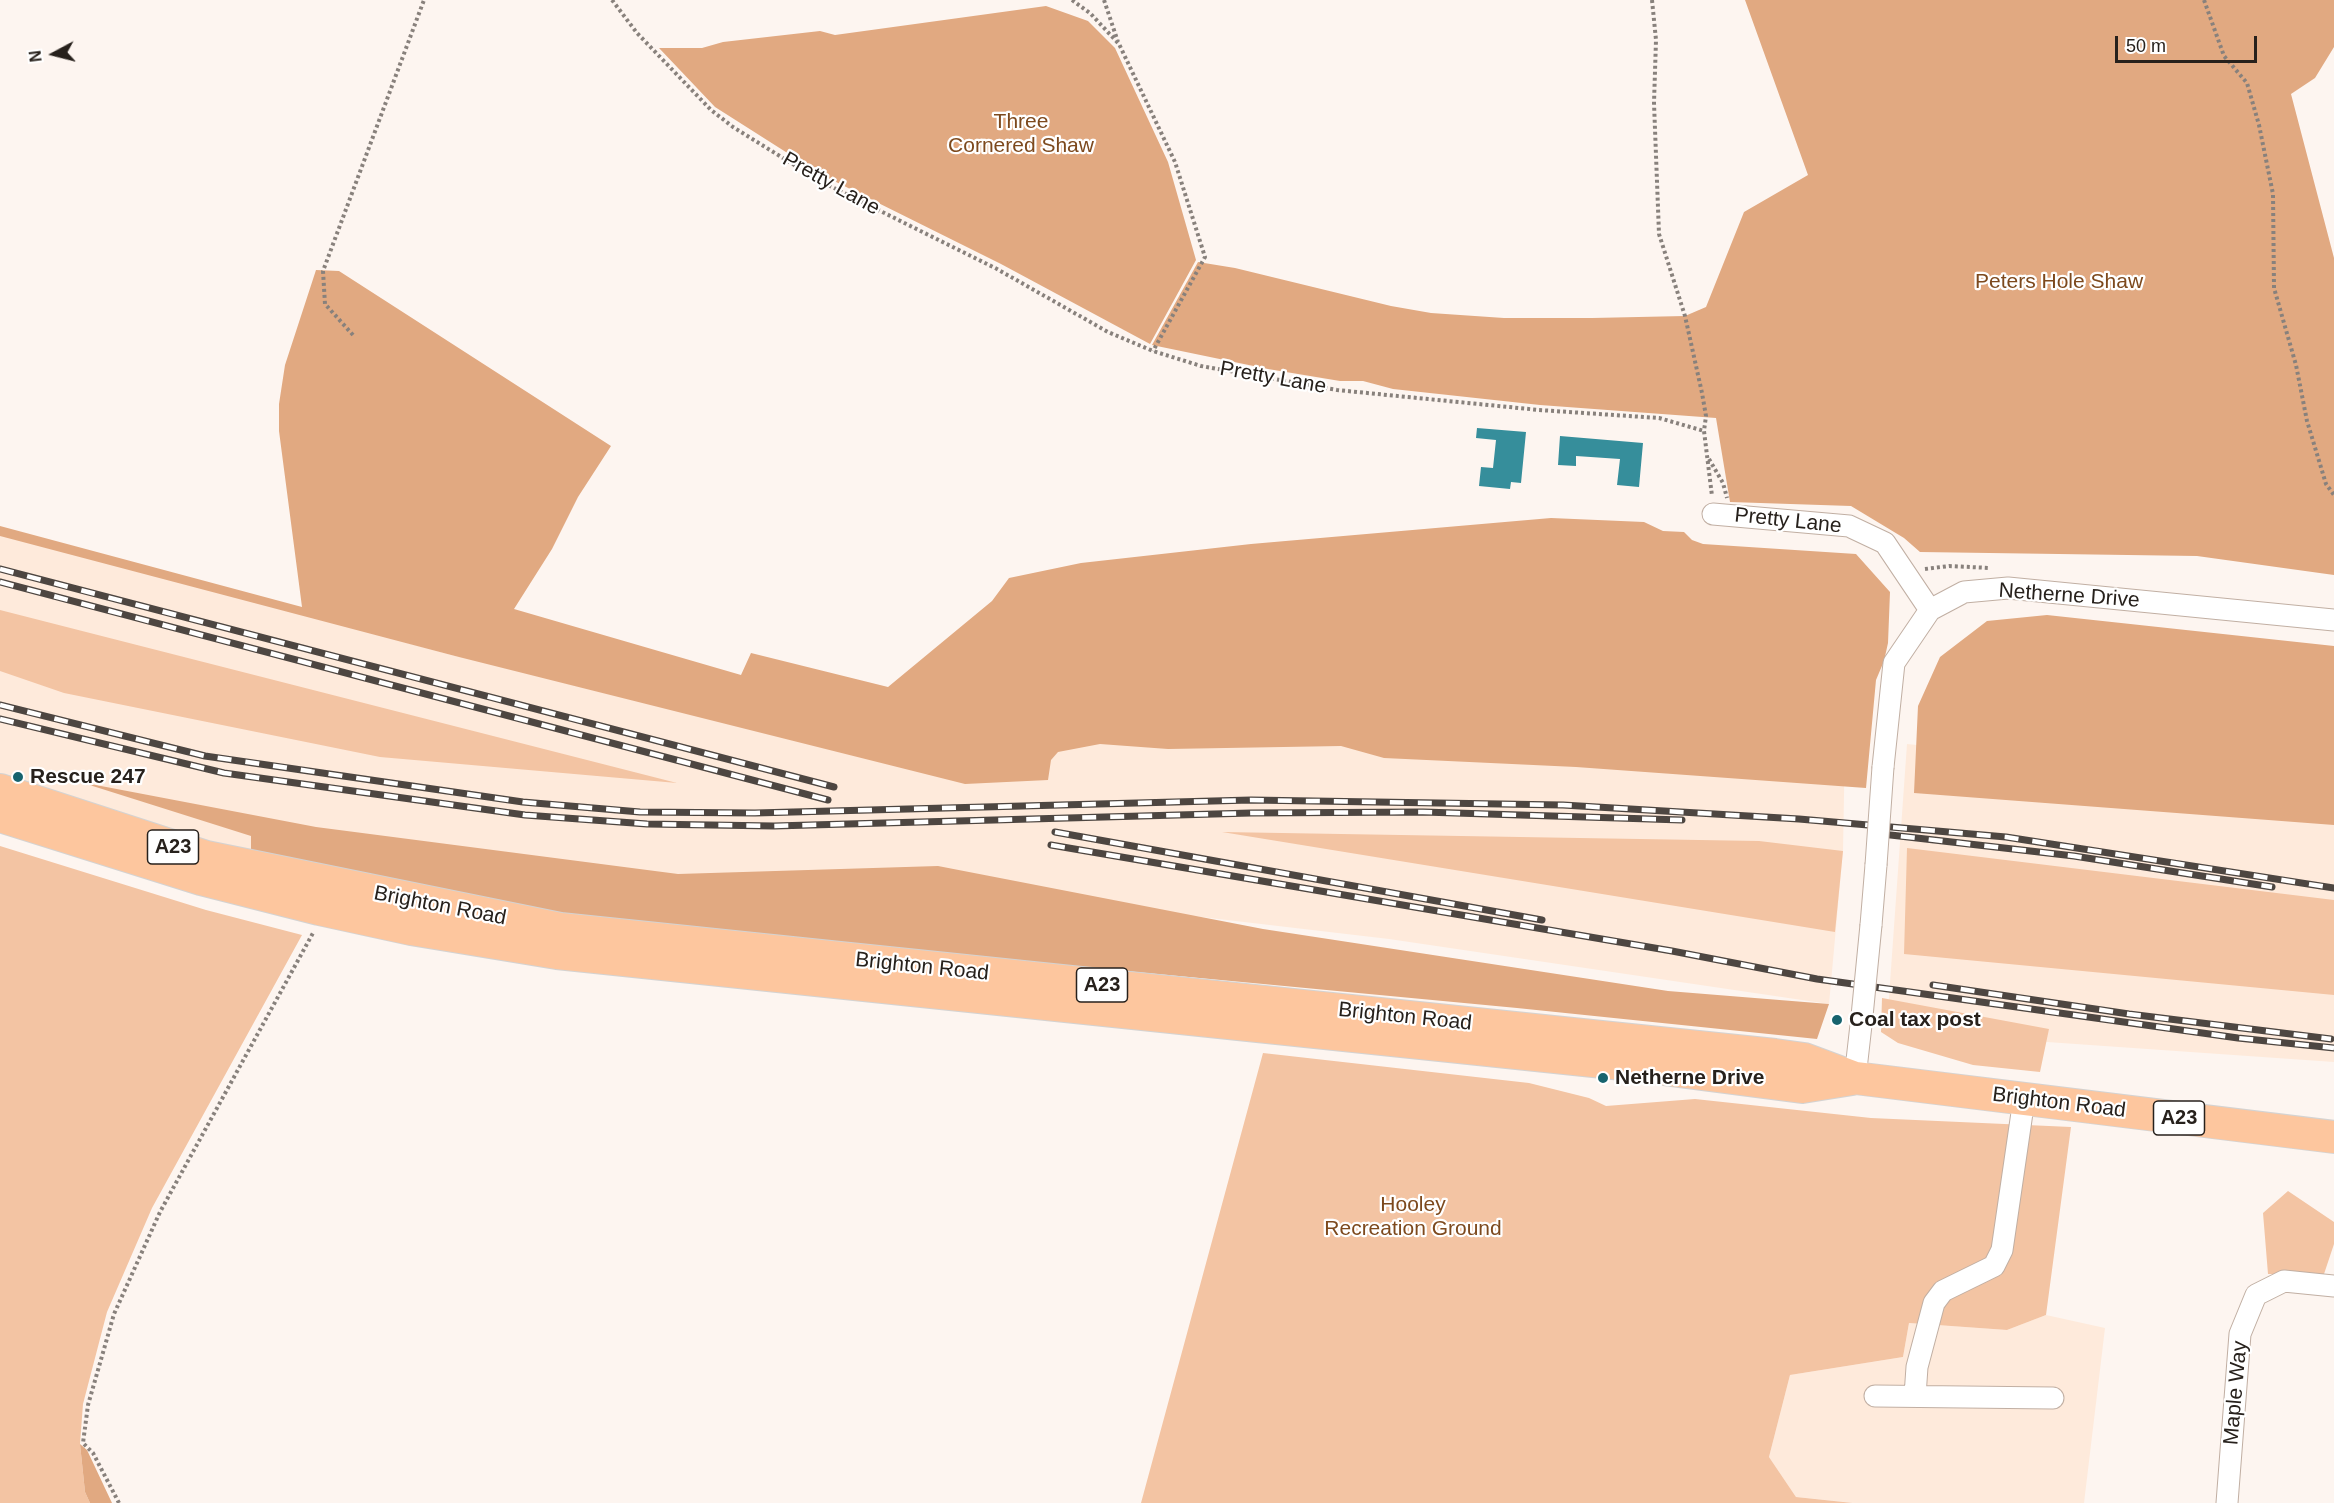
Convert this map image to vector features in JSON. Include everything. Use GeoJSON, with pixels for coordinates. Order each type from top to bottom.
{"type":"FeatureCollection","features":[{"type":"Feature","properties":{"kind":"highway","name":"Brighton Road"},"geometry":{"type":"LineString","coordinates":[[0,790],[206,857],[560,929],[1775,1055],[1804,1059],[1855,1078],[2334,1137]]}},
{"type":"Feature","properties":{"kind":"highway","name":"Brighton Road"},"geometry":{"type":"LineString","coordinates":[[0,816],[201,879],[319,909],[411,929],[557,954],[1632,1065],[1802,1087],[1855,1078]]}},
{"type":"Feature","properties":{"kind":"street","name":"Pretty Lane"},"geometry":{"type":"LineString","coordinates":[[1723,515],[1849,526],[1886,543],[1930,610]]}},
{"type":"Feature","properties":{"kind":"street","name":"Netherne Drive"},"geometry":{"type":"LineString","coordinates":[[1855,1078],[1863,1016],[1883,767],[1894,663],[1930,610],[1964,592],[2008,588],[2334,620]]}},
{"type":"Feature","properties":{"kind":"street"},"geometry":{"type":"LineString","coordinates":[[1915,1396],[1917,1367],[1934,1303],[1943,1291],[1994,1266],[2002,1250],[2024,1099]]}},
{"type":"Feature","properties":{"kind":"street","name":"Maple Way"},"geometry":{"type":"LineString","coordinates":[[2227,1503],[2240,1334],[2256,1295],[2284,1281],[2334,1286]]}},
{"type":"Feature","properties":{"kind":"street"},"geometry":{"type":"LineString","coordinates":[[1875,1396],[2053,1398]]}},
{"type":"Feature","properties":{"kind":"path"},"geometry":{"type":"LineString","coordinates":[[353,335],[325,304],[323,271],[424,0]]}},
{"type":"Feature","properties":{"kind":"path","name":"Pretty Lane"},"geometry":{"type":"LineString","coordinates":[[612,0],[645,41],[711,110],[733,127],[820,181],[997,269],[1108,332],[1154,351],[1201,366],[1336,390],[1539,410],[1659,418],[1704,431],[1707,456],[1723,515]]}},
{"type":"Feature","properties":{"kind":"path"},"geometry":{"type":"LineString","coordinates":[[1072,0],[1090,13],[1119,44]]}},
{"type":"Feature","properties":{"kind":"path"},"geometry":{"type":"LineString","coordinates":[[1104,0],[1119,44],[1175,162],[1204,257],[1154,351]]}},
{"type":"Feature","properties":{"kind":"path"},"geometry":{"type":"LineString","coordinates":[[1652,0],[1656,39],[1654,103],[1659,234],[1685,316],[1706,416],[1704,431]]}},
{"type":"Feature","properties":{"kind":"path"},"geometry":{"type":"LineString","coordinates":[[2204,0],[2224,56],[2247,83],[2259,125],[2272,194],[2274,288],[2296,365],[2307,421],[2326,484],[2334,495]]}},
{"type":"Feature","properties":{"kind":"path"},"geometry":{"type":"LineString","coordinates":[[1707,456],[1723,483],[1723,515]]}},
{"type":"Feature","properties":{"kind":"path"},"geometry":{"type":"LineString","coordinates":[[119,1503],[93,1453],[83,1443],[91,1393],[114,1314],[160,1212],[316,927]]}},
{"type":"Feature","properties":{"kind":"shaded area"},"geometry":{"type":"Polygon","coordinates":[[[0,531],[455,656],[953,730],[1845,740],[1843,851],[1829,1004],[1389,939],[937,886],[668,888],[251,836],[251,856],[0,783],[0,531]]]}},
{"type":"Feature","properties":{"kind":"shaded area"},"geometry":{"type":"Polygon","coordinates":[[[1907,744],[2334,788],[2334,1062],[2047,1042],[1888,1011],[1907,744]]]}},
{"type":"Feature","properties":{"kind":"shaded area"},"geometry":{"type":"Polygon","coordinates":[[[2046,1315],[2105,1328],[2084,1503],[1854,1503],[1796,1497],[1769,1457],[1790,1375],[1903,1357],[1909,1323],[2007,1330],[2046,1315]]]}},
{"type":"Feature","properties":{"kind":"green space","name":"Peters Hole Shaw"},"geometry":{"type":"Polygon","coordinates":[[[1745,0],[2334,0],[2334,47],[2315,78],[2291,94],[2334,258],[2334,575],[2197,556],[1920,552],[1904,538],[1851,506],[1730,502],[1716,418],[1540,405],[1393,389],[1363,381],[1340,381],[1268,369],[1152,345],[1198,262],[1235,268],[1391,306],[1431,313],[1504,318],[1685,316],[1706,307],[1744,212],[1808,175],[1745,0]]]}},
{"type":"Feature","properties":{"kind":"green space","name":"Three Cornered Shaw"},"geometry":{"type":"Polygon","coordinates":[[[1046,6],[1088,21],[1115,48],[1168,162],[1196,260],[1150,344],[1001,264],[822,175],[715,107],[659,48],[702,48],[723,42],[820,31],[835,35],[1046,6]]]}},
{"type":"Feature","properties":{"kind":"green space"},"geometry":{"type":"Polygon","coordinates":[[[316,270],[339,271],[611,446],[578,497],[552,549],[514,609],[741,675],[751,653],[888,687],[992,601],[1009,578],[1081,563],[1251,544],[1551,518],[1644,522],[1663,531],[1684,532],[1692,540],[1703,544],[1856,554],[1890,592],[1888,643],[1876,680],[1866,788],[1576,767],[1384,758],[1341,746],[1168,749],[1100,744],[1058,752],[1051,760],[1048,780],[965,784],[455,656],[0,536],[0,526],[302,607],[279,431],[279,404],[285,365],[316,270]]]}},
{"type":"Feature","properties":{"kind":"green space"},"geometry":{"type":"Polygon","coordinates":[[[0,610],[677,783],[380,757],[64,693],[0,671],[0,610]]]}},
{"type":"Feature","properties":{"kind":"green space"},"geometry":{"type":"Polygon","coordinates":[[[2047,615],[2334,646],[2334,825],[1914,793],[1918,706],[1940,657],[1987,621],[2047,615]]]}},
{"type":"Feature","properties":{"kind":"green space"},"geometry":{"type":"Polygon","coordinates":[[[80,782],[316,827],[678,874],[938,866],[1263,929],[1668,991],[1829,1004],[1817,1039],[1517,1008],[565,918],[251,856],[251,836],[80,782]]]}},
{"type":"Feature","properties":{"kind":"green space"},"geometry":{"type":"Polygon","coordinates":[[[1222,832],[1759,841],[1843,851],[1835,932],[1222,832]]]}},
{"type":"Feature","properties":{"kind":"green space"},"geometry":{"type":"Polygon","coordinates":[[[0,846],[206,910],[302,935],[152,1208],[107,1312],[83,1404],[80,1444],[85,1492],[90,1503],[0,1503],[0,846]]]}},
{"type":"Feature","properties":{"kind":"green space"},"geometry":{"type":"Polygon","coordinates":[[[1907,848],[2334,900],[2334,995],[1904,954],[1907,848]]]}},
{"type":"Feature","properties":{"kind":"green space"},"geometry":{"type":"Polygon","coordinates":[[[1882,998],[2049,1029],[2040,1072],[1973,1065],[1898,1043],[1881,1032],[1882,998]]]}},
{"type":"Feature","properties":{"kind":"green space","name":"Hooley Recreation Ground"},"geometry":{"type":"Polygon","coordinates":[[[1263,1053],[1529,1083],[1589,1098],[1606,1106],[1695,1099],[1871,1118],[2071,1127],[2046,1315],[2007,1330],[1909,1323],[1903,1357],[1790,1375],[1769,1457],[1796,1497],[1853,1503],[1141,1503],[1263,1053]]]}},
{"type":"Feature","properties":{"kind":"green space"},"geometry":{"type":"Polygon","coordinates":[[[2288,1191],[2334,1222],[2334,1244],[2324,1274],[2268,1274],[2263,1213],[2288,1191]]]}},
{"type":"Feature","properties":{"kind":"green space"},"geometry":{"type":"Polygon","coordinates":[[[80,1444],[87,1450],[112,1503],[90,1503],[85,1492],[80,1444]]]}},
{"type":"Feature","properties":{"kind":"building"},"geometry":{"type":"Polygon","coordinates":[[[1477,428],[1526,432],[1521,483],[1511,482],[1510,489],[1479,486],[1481,467],[1493,468],[1496,440],[1476,438],[1477,428]]]}},
{"type":"Feature","properties":{"kind":"building"},"geometry":{"type":"Polygon","coordinates":[[[1560,436],[1643,443],[1639,487],[1617,485],[1620,459],[1576,456],[1576,466],[1558,465],[1560,436]]]}},
{"type":"Feature","properties":{"kind":"railway"},"geometry":{"type":"LineString","coordinates":[[0,569],[834,787]]}},
{"type":"Feature","properties":{"kind":"railway"},"geometry":{"type":"LineString","coordinates":[[0,582],[828,800]]}},
{"type":"Feature","properties":{"kind":"railway"},"geometry":{"type":"LineString","coordinates":[[0,705],[205,756],[523,802],[640,812],[755,813],[1251,800],[1563,805],[1799,819],[2006,837],[2334,888]]}},
{"type":"Feature","properties":{"kind":"railway"},"geometry":{"type":"LineString","coordinates":[[0,719],[224,773],[525,815],[647,824],[774,826],[1251,813],[1423,812],[1682,820]]}},
{"type":"Feature","properties":{"kind":"railway"},"geometry":{"type":"LineString","coordinates":[[1055,832],[1542,920]]}},
{"type":"Feature","properties":{"kind":"railway"},"geometry":{"type":"LineString","coordinates":[[1873,833],[2074,856],[2272,887]]}},
{"type":"Feature","properties":{"kind":"railway"},"geometry":{"type":"LineString","coordinates":[[1051,845],[1672,951],[1817,979],[2238,1038],[2334,1048]]}},
{"type":"Feature","properties":{"kind":"railway"},"geometry":{"type":"LineString","coordinates":[[1933,985],[2129,1014],[2331,1039]]}},
{"type":"Feature","properties":{"kind":"place","name":"Rescue 247"},"geometry":{"type":"Point","coordinates":[18,777]}},
{"type":"Feature","properties":{"kind":"place","name":"Coal tax post"},"geometry":{"type":"Point","coordinates":[1837,1020]}},
{"type":"Feature","properties":{"kind":"place","name":"Netherne Drive"},"geometry":{"type":"Point","coordinates":[1603,1078]}}]}
